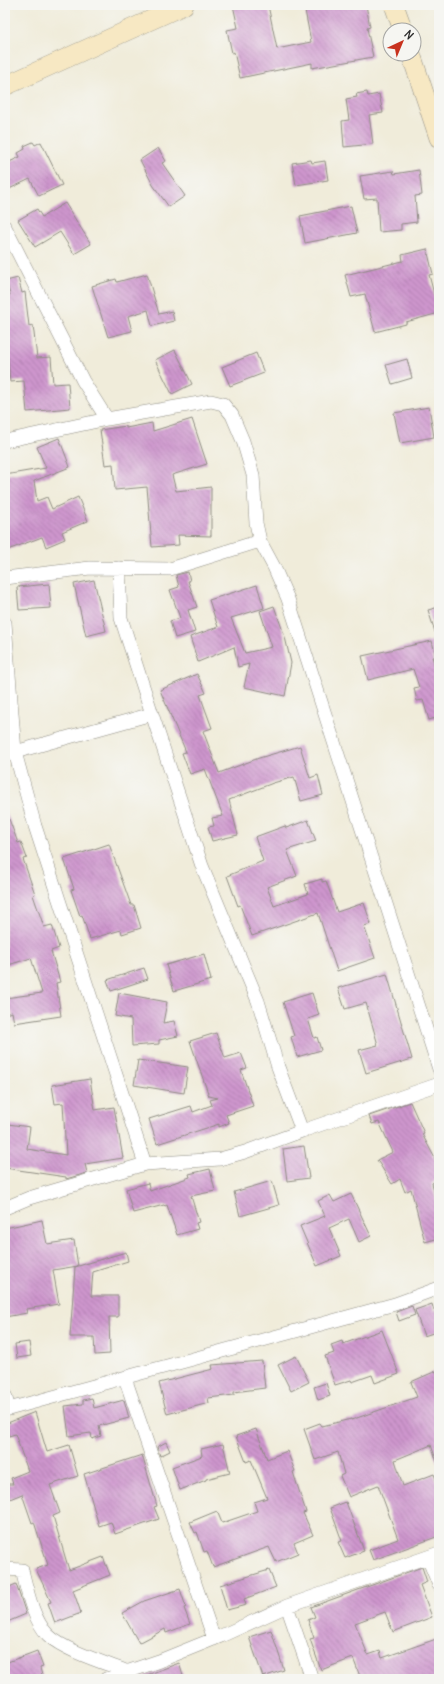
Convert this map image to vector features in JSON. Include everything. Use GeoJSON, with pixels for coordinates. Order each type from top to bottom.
{"type":"FeatureCollection","features":[{"type":"Feature","properties":{"kind":"street"},"geometry":{"type":"LineString","coordinates":[[5,86],[184,5]]}},
{"type":"Feature","properties":{"kind":"street"},"geometry":{"type":"LineString","coordinates":[[394,5],[400,22]]}},
{"type":"Feature","properties":{"kind":"street"},"geometry":{"type":"LineString","coordinates":[[414,62],[439,138]]}},
{"type":"Feature","properties":{"kind":"street"},"geometry":{"type":"LineString","coordinates":[[5,227],[83,381],[107,419]]}},
{"type":"Feature","properties":{"kind":"street"},"geometry":{"type":"LineString","coordinates":[[5,441],[107,419],[211,401],[223,404],[232,415],[243,441],[253,475],[256,523],[260,541],[274,567],[288,599],[439,1068]]}},
{"type":"Feature","properties":{"kind":"street"},"geometry":{"type":"LineString","coordinates":[[5,578],[90,568],[170,569],[260,541]]}},
{"type":"Feature","properties":{"kind":"street"},"geometry":{"type":"LineString","coordinates":[[119,568],[121,618],[152,714],[202,866],[258,1001],[278,1067],[302,1131]]}},
{"type":"Feature","properties":{"kind":"street"},"geometry":{"type":"LineString","coordinates":[[5,623],[15,752],[38,833],[145,1164]]}},
{"type":"Feature","properties":{"kind":"street"},"geometry":{"type":"LineString","coordinates":[[15,752],[152,714]]}},
{"type":"Feature","properties":{"kind":"street"},"geometry":{"type":"LineString","coordinates":[[5,1208],[29,1198],[145,1164],[220,1159],[245,1152],[439,1084]]}},
{"type":"Feature","properties":{"kind":"street"},"geometry":{"type":"LineString","coordinates":[[5,1395],[7,1409],[395,1304],[439,1288]]}},
{"type":"Feature","properties":{"kind":"street"},"geometry":{"type":"LineString","coordinates":[[126,1378],[214,1639]]}},
{"type":"Feature","properties":{"kind":"street"},"geometry":{"type":"LineString","coordinates":[[106,1679],[159,1661],[214,1639],[287,1606],[433,1555],[439,1585]]}},
{"type":"Feature","properties":{"kind":"street"},"geometry":{"type":"LineString","coordinates":[[5,1569],[22,1570],[31,1603],[42,1627],[49,1636],[57,1642],[83,1654],[126,1671]]}},
{"type":"Feature","properties":{"kind":"street"},"geometry":{"type":"LineString","coordinates":[[287,1606],[312,1679]]}},
{"type":"Feature","properties":{"kind":"building"},"geometry":{"type":"Polygon","coordinates":[[[233,5],[268,5],[277,49],[311,42],[304,5],[366,5],[370,27],[367,28],[373,57],[312,68],[312,63],[240,78],[227,30],[238,28],[233,5]]]}},
{"type":"Feature","properties":{"kind":"building"},"geometry":{"type":"Polygon","coordinates":[[[367,92],[368,96],[379,94],[383,113],[369,115],[373,144],[344,147],[342,121],[349,120],[346,99],[357,97],[356,94],[367,92]]]}},
{"type":"Feature","properties":{"kind":"building"},"geometry":{"type":"Polygon","coordinates":[[[33,142],[35,145],[41,142],[62,185],[39,196],[30,179],[5,191],[5,164],[20,157],[18,153],[25,149],[24,146],[33,142]]]}},
{"type":"Feature","properties":{"kind":"building"},"geometry":{"type":"Polygon","coordinates":[[[158,148],[166,161],[162,163],[185,196],[169,207],[153,185],[140,160],[158,148]]]}},
{"type":"Feature","properties":{"kind":"building"},"geometry":{"type":"Polygon","coordinates":[[[311,160],[312,163],[325,161],[328,180],[296,185],[292,163],[311,160]]]}},
{"type":"Feature","properties":{"kind":"building"},"geometry":{"type":"Polygon","coordinates":[[[419,170],[422,195],[415,196],[417,222],[401,224],[401,230],[379,232],[377,198],[364,199],[360,176],[393,171],[394,174],[419,170]]]}},
{"type":"Feature","properties":{"kind":"building"},"geometry":{"type":"Polygon","coordinates":[[[65,203],[91,244],[74,254],[60,232],[35,247],[18,220],[37,209],[42,217],[65,203]]]}},
{"type":"Feature","properties":{"kind":"building"},"geometry":{"type":"Polygon","coordinates":[[[351,206],[357,233],[305,243],[300,216],[351,206]]]}},
{"type":"Feature","properties":{"kind":"building"},"geometry":{"type":"Polygon","coordinates":[[[427,249],[433,274],[429,275],[439,313],[375,332],[365,294],[351,297],[345,275],[403,261],[402,255],[427,249]]]}},
{"type":"Feature","properties":{"kind":"building"},"geometry":{"type":"Polygon","coordinates":[[[147,274],[159,314],[172,311],[174,321],[152,326],[148,310],[128,316],[132,331],[108,337],[92,286],[116,279],[117,282],[147,274]]]}},
{"type":"Feature","properties":{"kind":"building"},"geometry":{"type":"Polygon","coordinates":[[[18,278],[22,293],[25,292],[29,326],[33,325],[37,358],[51,357],[53,384],[68,383],[70,408],[27,412],[24,381],[10,382],[7,350],[5,350],[5,296],[10,295],[6,281],[18,278]]]}},
{"type":"Feature","properties":{"kind":"building"},"geometry":{"type":"Polygon","coordinates":[[[175,350],[192,384],[172,394],[155,360],[175,350]]]}},
{"type":"Feature","properties":{"kind":"building"},"geometry":{"type":"Polygon","coordinates":[[[256,353],[264,373],[230,386],[222,367],[256,353]]]}},
{"type":"Feature","properties":{"kind":"building"},"geometry":{"type":"Polygon","coordinates":[[[407,359],[412,378],[392,384],[386,365],[407,359]]]}},
{"type":"Feature","properties":{"kind":"building"},"geometry":{"type":"Polygon","coordinates":[[[429,407],[434,437],[400,443],[394,413],[429,407]]]}},
{"type":"Feature","properties":{"kind":"building"},"geometry":{"type":"Polygon","coordinates":[[[192,419],[207,464],[172,475],[176,491],[211,487],[211,536],[178,535],[179,545],[152,547],[147,487],[115,490],[113,464],[105,465],[100,430],[126,426],[126,428],[152,423],[153,431],[192,419]]]}},
{"type":"Feature","properties":{"kind":"building"},"geometry":{"type":"Polygon","coordinates":[[[59,438],[70,467],[34,481],[37,501],[47,497],[52,509],[78,497],[88,521],[62,532],[65,539],[46,547],[42,537],[5,551],[5,475],[46,468],[37,447],[59,438]]]}},
{"type":"Feature","properties":{"kind":"building"},"geometry":{"type":"Polygon","coordinates":[[[188,572],[190,581],[188,581],[197,607],[188,610],[195,632],[175,638],[170,621],[180,618],[170,590],[179,587],[176,575],[188,572]]]}},
{"type":"Feature","properties":{"kind":"building"},"geometry":{"type":"Polygon","coordinates":[[[94,580],[106,631],[86,636],[74,584],[94,580]]]}},
{"type":"Feature","properties":{"kind":"building"},"geometry":{"type":"Polygon","coordinates":[[[49,584],[51,608],[19,610],[17,587],[49,584]]]}},
{"type":"Feature","properties":{"kind":"building"},"geometry":{"type":"Polygon","coordinates":[[[257,585],[264,608],[231,618],[245,653],[272,647],[260,611],[274,606],[285,637],[291,663],[285,696],[244,687],[249,664],[238,667],[234,647],[198,662],[190,637],[218,627],[209,600],[257,585]]]}},
{"type":"Feature","properties":{"kind":"building"},"geometry":{"type":"Polygon","coordinates":[[[439,607],[439,638],[437,638],[428,610],[439,607]]]}},
{"type":"Feature","properties":{"kind":"building"},"geometry":{"type":"Polygon","coordinates":[[[432,641],[436,657],[432,657],[439,677],[439,717],[429,720],[423,700],[417,701],[414,688],[419,687],[413,669],[368,680],[362,656],[432,641]]]}},
{"type":"Feature","properties":{"kind":"building"},"geometry":{"type":"Polygon","coordinates":[[[197,674],[206,693],[200,695],[212,728],[203,731],[219,773],[259,758],[300,746],[310,778],[318,775],[323,795],[301,801],[294,777],[273,783],[229,800],[238,835],[212,841],[208,827],[214,826],[212,818],[223,816],[205,769],[190,774],[182,753],[186,752],[160,690],[197,674]]]}},
{"type":"Feature","properties":{"kind":"building"},"geometry":{"type":"Polygon","coordinates":[[[6,811],[18,843],[21,842],[27,858],[23,859],[44,927],[52,925],[59,948],[51,951],[60,982],[56,983],[61,1016],[14,1023],[12,1012],[5,1014],[5,998],[42,993],[31,958],[5,966],[6,811]]]}},
{"type":"Feature","properties":{"kind":"building"},"geometry":{"type":"Polygon","coordinates":[[[308,820],[316,841],[287,850],[297,876],[267,887],[274,906],[308,894],[305,884],[322,879],[322,882],[326,881],[337,912],[364,903],[371,924],[364,926],[375,958],[337,971],[318,913],[252,936],[240,905],[238,906],[227,876],[263,861],[255,837],[285,826],[286,828],[308,820]]]}},
{"type":"Feature","properties":{"kind":"building"},"geometry":{"type":"Polygon","coordinates":[[[109,844],[131,905],[134,905],[141,928],[122,934],[121,930],[90,939],[82,915],[80,916],[71,890],[74,889],[64,859],[109,844]]]}},
{"type":"Feature","properties":{"kind":"building"},"geometry":{"type":"Polygon","coordinates":[[[204,954],[211,980],[174,991],[166,965],[204,954]]]}},
{"type":"Feature","properties":{"kind":"building"},"geometry":{"type":"Polygon","coordinates":[[[144,968],[148,979],[111,991],[107,980],[144,968]]]}},
{"type":"Feature","properties":{"kind":"building"},"geometry":{"type":"Polygon","coordinates":[[[387,974],[412,1059],[366,1073],[359,1050],[378,1045],[366,1003],[345,1009],[338,988],[387,974]]]}},
{"type":"Feature","properties":{"kind":"building"},"geometry":{"type":"Polygon","coordinates":[[[119,993],[167,1002],[163,1023],[174,1021],[178,1036],[159,1040],[159,1044],[132,1046],[131,1019],[115,1016],[119,993]]]}},
{"type":"Feature","properties":{"kind":"building"},"geometry":{"type":"Polygon","coordinates":[[[312,993],[319,1015],[308,1019],[314,1038],[317,1037],[321,1050],[297,1057],[291,1037],[294,1036],[283,1002],[312,993]]]}},
{"type":"Feature","properties":{"kind":"building"},"geometry":{"type":"Polygon","coordinates":[[[216,1033],[225,1058],[241,1053],[247,1068],[241,1070],[253,1106],[226,1115],[229,1123],[219,1127],[219,1124],[157,1144],[149,1119],[191,1106],[193,1112],[212,1105],[210,1100],[218,1098],[209,1096],[190,1041],[216,1033]]]}},
{"type":"Feature","properties":{"kind":"building"},"geometry":{"type":"Polygon","coordinates":[[[138,1060],[188,1067],[184,1093],[134,1085],[138,1060]]]}},
{"type":"Feature","properties":{"kind":"building"},"geometry":{"type":"Polygon","coordinates":[[[90,1079],[95,1110],[114,1107],[123,1158],[85,1164],[87,1173],[66,1179],[66,1177],[5,1168],[5,1142],[8,1124],[30,1127],[27,1149],[66,1155],[63,1103],[55,1104],[52,1085],[90,1079]]]}},
{"type":"Feature","properties":{"kind":"building"},"geometry":{"type":"Polygon","coordinates":[[[410,1102],[424,1133],[422,1134],[439,1166],[439,1179],[432,1183],[439,1211],[439,1238],[425,1242],[411,1189],[405,1192],[400,1179],[392,1184],[377,1160],[393,1152],[379,1122],[372,1124],[369,1116],[410,1102]]]}},
{"type":"Feature","properties":{"kind":"building"},"geometry":{"type":"Polygon","coordinates":[[[304,1146],[309,1178],[287,1181],[283,1149],[304,1146]]]}},
{"type":"Feature","properties":{"kind":"building"},"geometry":{"type":"Polygon","coordinates":[[[210,1169],[215,1191],[191,1196],[199,1222],[196,1223],[198,1229],[177,1235],[167,1205],[133,1213],[126,1189],[148,1183],[150,1191],[190,1177],[189,1174],[210,1169]]]}},
{"type":"Feature","properties":{"kind":"building"},"geometry":{"type":"Polygon","coordinates":[[[272,1181],[279,1205],[240,1216],[234,1192],[272,1181]]]}},
{"type":"Feature","properties":{"kind":"building"},"geometry":{"type":"Polygon","coordinates":[[[351,1194],[371,1236],[359,1242],[349,1219],[329,1228],[341,1256],[317,1266],[300,1226],[325,1216],[318,1201],[330,1195],[334,1202],[351,1194]]]}},
{"type":"Feature","properties":{"kind":"building"},"geometry":{"type":"Polygon","coordinates":[[[42,1220],[47,1244],[74,1240],[78,1266],[53,1270],[59,1304],[26,1309],[27,1313],[5,1317],[5,1228],[42,1220]]]}},
{"type":"Feature","properties":{"kind":"building"},"geometry":{"type":"Polygon","coordinates":[[[126,1252],[128,1261],[93,1272],[91,1296],[118,1296],[118,1317],[109,1317],[110,1354],[95,1355],[94,1337],[70,1337],[75,1267],[126,1252]]]}},
{"type":"Feature","properties":{"kind":"building"},"geometry":{"type":"Polygon","coordinates":[[[432,1304],[434,1311],[439,1309],[439,1331],[424,1336],[415,1310],[432,1304]]]}},
{"type":"Feature","properties":{"kind":"building"},"geometry":{"type":"Polygon","coordinates":[[[412,1306],[415,1315],[399,1321],[396,1312],[412,1306]]]}},
{"type":"Feature","properties":{"kind":"building"},"geometry":{"type":"Polygon","coordinates":[[[382,1330],[399,1374],[375,1383],[372,1375],[352,1382],[351,1380],[335,1385],[325,1356],[334,1353],[331,1345],[342,1341],[343,1344],[382,1330]]]}},
{"type":"Feature","properties":{"kind":"building"},"geometry":{"type":"Polygon","coordinates":[[[29,1342],[31,1356],[17,1358],[15,1344],[29,1342]]]}},
{"type":"Feature","properties":{"kind":"building"},"geometry":{"type":"Polygon","coordinates":[[[296,1356],[309,1382],[291,1391],[278,1365],[296,1356]]]}},
{"type":"Feature","properties":{"kind":"building"},"geometry":{"type":"Polygon","coordinates":[[[262,1361],[265,1388],[234,1392],[234,1395],[208,1398],[209,1403],[167,1414],[159,1383],[213,1369],[212,1365],[262,1361]]]}},
{"type":"Feature","properties":{"kind":"building"},"geometry":{"type":"Polygon","coordinates":[[[436,1371],[439,1378],[439,1462],[437,1462],[431,1445],[395,1460],[403,1486],[434,1474],[439,1487],[439,1536],[373,1560],[369,1550],[398,1539],[378,1485],[349,1497],[340,1476],[344,1474],[338,1452],[315,1460],[304,1429],[320,1423],[322,1426],[351,1420],[417,1397],[411,1382],[436,1371]]]}},
{"type":"Feature","properties":{"kind":"building"},"geometry":{"type":"Polygon","coordinates":[[[326,1383],[330,1396],[318,1400],[314,1387],[326,1383]]]}},
{"type":"Feature","properties":{"kind":"building"},"geometry":{"type":"Polygon","coordinates":[[[92,1398],[94,1408],[124,1400],[129,1418],[99,1426],[101,1436],[92,1439],[91,1433],[69,1436],[65,1406],[83,1404],[83,1400],[92,1398]]]}},
{"type":"Feature","properties":{"kind":"building"},"geometry":{"type":"Polygon","coordinates":[[[35,1412],[47,1452],[69,1445],[78,1476],[50,1485],[60,1513],[53,1516],[69,1570],[103,1557],[110,1575],[73,1590],[81,1613],[55,1623],[48,1603],[51,1602],[36,1569],[48,1565],[34,1522],[32,1523],[22,1494],[5,1501],[5,1484],[13,1484],[11,1478],[28,1471],[15,1434],[9,1436],[5,1424],[35,1412]]]}},
{"type":"Feature","properties":{"kind":"building"},"geometry":{"type":"Polygon","coordinates":[[[256,1429],[267,1459],[287,1451],[295,1471],[293,1472],[306,1512],[303,1513],[313,1535],[294,1543],[298,1553],[276,1562],[269,1547],[213,1567],[207,1551],[204,1552],[197,1532],[195,1533],[190,1522],[217,1511],[222,1523],[257,1511],[254,1502],[267,1498],[251,1460],[246,1462],[236,1436],[256,1429]]]}},
{"type":"Feature","properties":{"kind":"building"},"geometry":{"type":"Polygon","coordinates":[[[166,1442],[170,1451],[160,1456],[157,1447],[166,1442]]]}},
{"type":"Feature","properties":{"kind":"building"},"geometry":{"type":"Polygon","coordinates":[[[223,1444],[230,1473],[206,1479],[180,1490],[172,1467],[202,1456],[201,1449],[223,1444]]]}},
{"type":"Feature","properties":{"kind":"building"},"geometry":{"type":"Polygon","coordinates":[[[142,1455],[157,1506],[154,1507],[159,1519],[115,1534],[111,1522],[99,1526],[84,1474],[142,1455]]]}},
{"type":"Feature","properties":{"kind":"building"},"geometry":{"type":"Polygon","coordinates":[[[346,1502],[364,1551],[345,1558],[338,1542],[342,1541],[330,1508],[346,1502]]]}},
{"type":"Feature","properties":{"kind":"building"},"geometry":{"type":"Polygon","coordinates":[[[422,1567],[427,1582],[420,1585],[432,1617],[393,1632],[385,1612],[355,1623],[368,1655],[380,1651],[382,1658],[439,1638],[439,1679],[361,1679],[353,1658],[321,1670],[310,1639],[314,1638],[308,1620],[315,1617],[311,1607],[422,1567]]]}},
{"type":"Feature","properties":{"kind":"building"},"geometry":{"type":"Polygon","coordinates":[[[269,1570],[276,1587],[244,1599],[246,1605],[227,1610],[220,1585],[269,1570]]]}},
{"type":"Feature","properties":{"kind":"building"},"geometry":{"type":"Polygon","coordinates":[[[16,1584],[26,1614],[5,1623],[5,1589],[16,1584]]]}},
{"type":"Feature","properties":{"kind":"building"},"geometry":{"type":"Polygon","coordinates":[[[180,1589],[186,1607],[184,1608],[190,1624],[166,1633],[165,1629],[139,1643],[122,1613],[144,1601],[180,1589]]]}},
{"type":"Feature","properties":{"kind":"building"},"geometry":{"type":"Polygon","coordinates":[[[271,1630],[284,1670],[263,1677],[249,1637],[271,1630]]]}},
{"type":"Feature","properties":{"kind":"building"},"geometry":{"type":"Polygon","coordinates":[[[37,1651],[43,1667],[40,1668],[43,1679],[5,1679],[5,1663],[37,1651]]]}},
{"type":"Feature","properties":{"kind":"building"},"geometry":{"type":"Polygon","coordinates":[[[179,1663],[184,1679],[139,1678],[179,1663]]]}}]}
